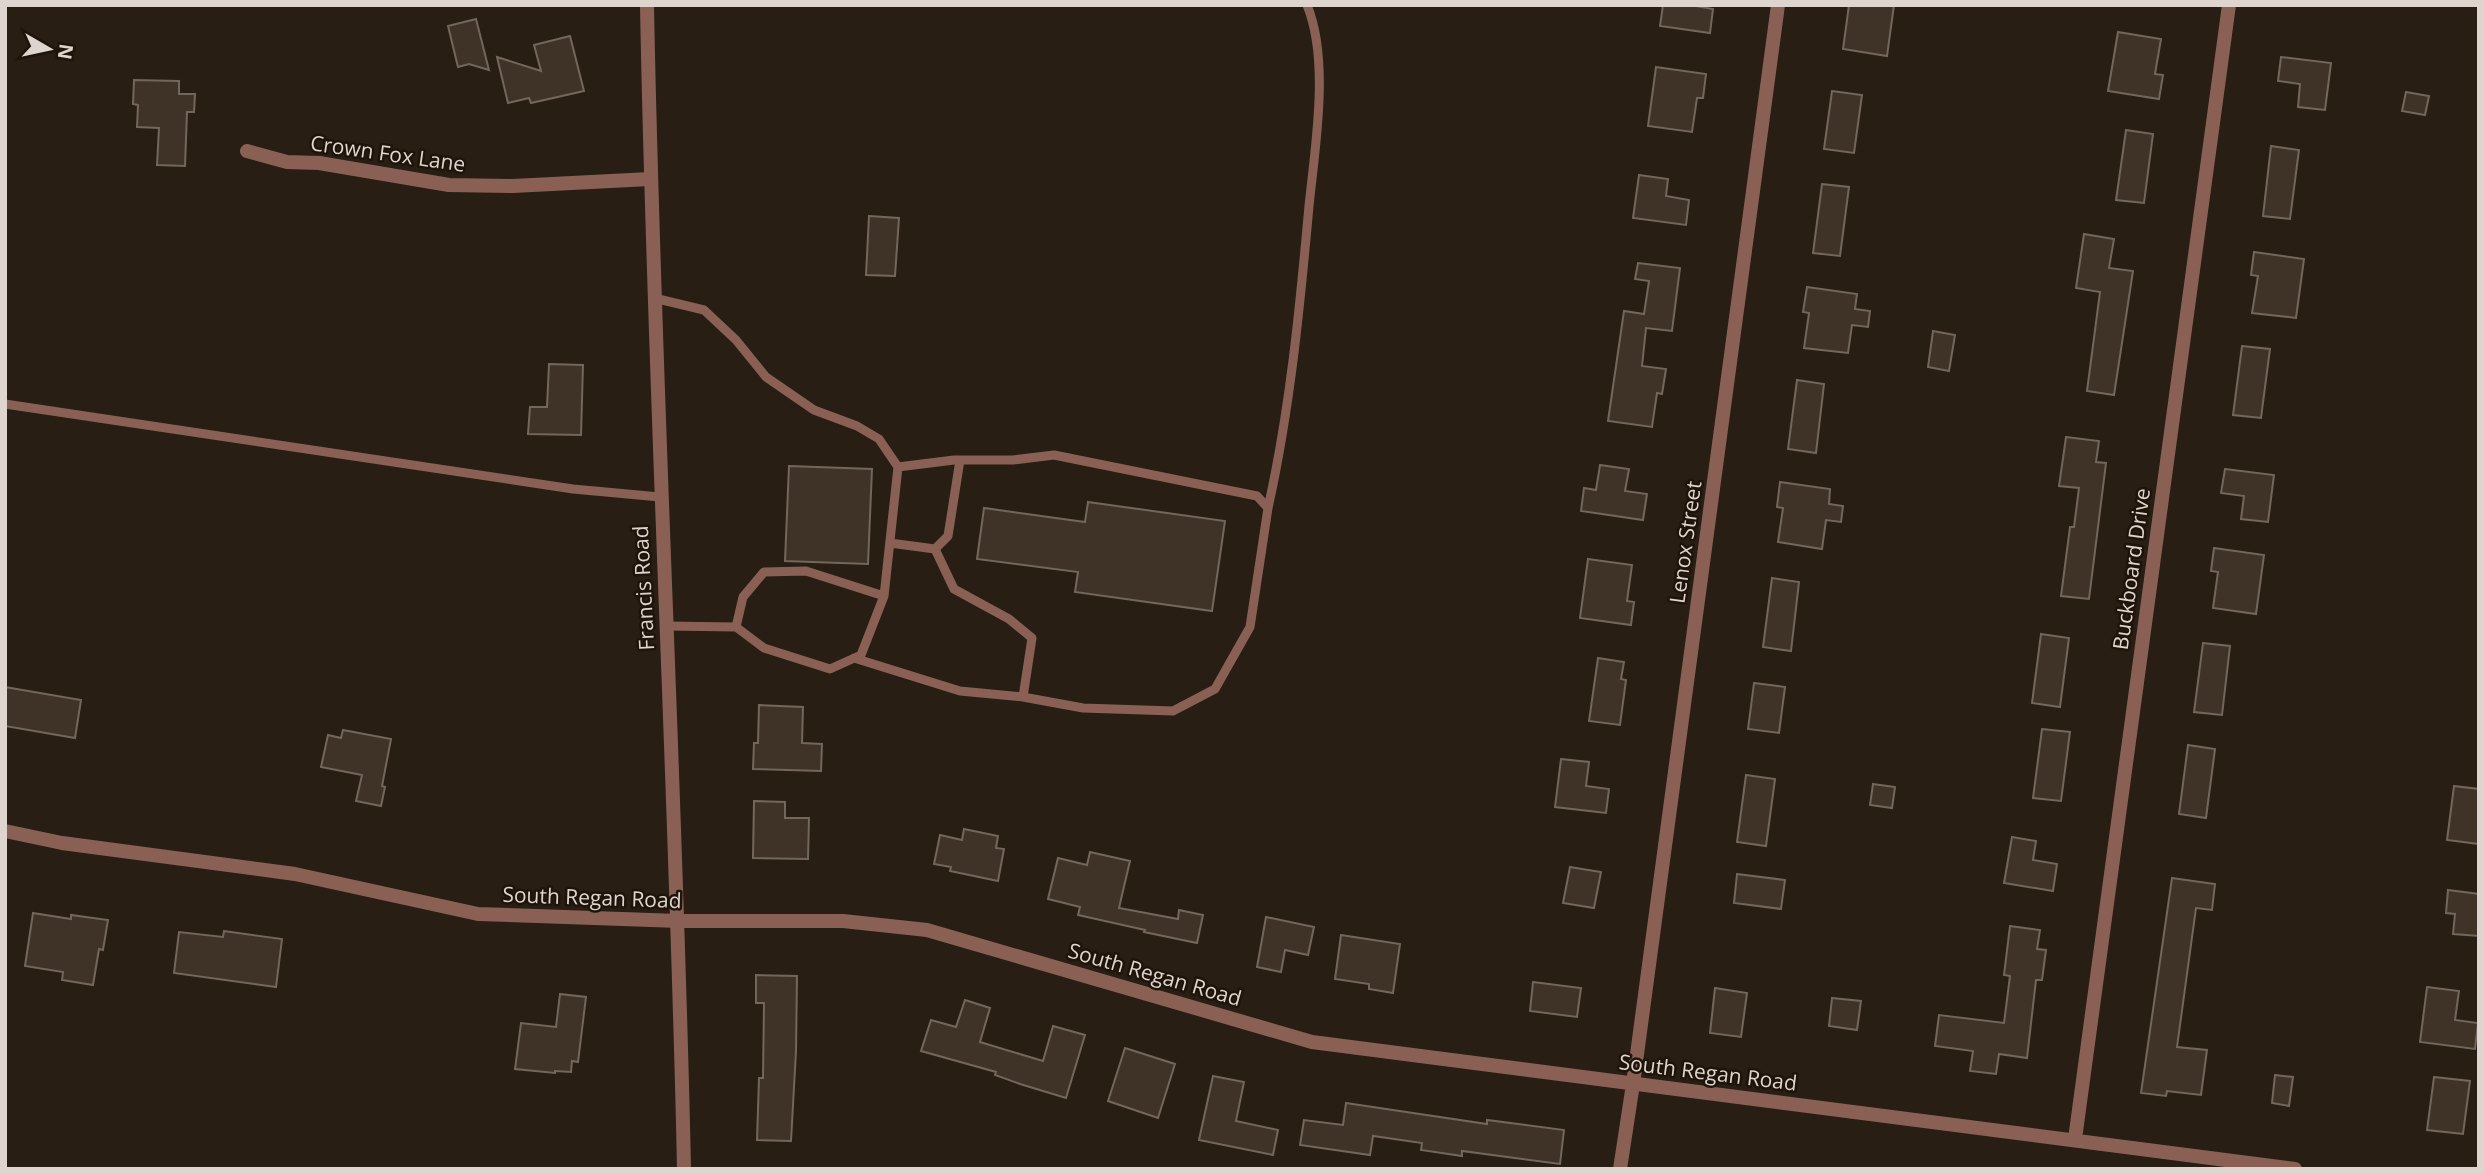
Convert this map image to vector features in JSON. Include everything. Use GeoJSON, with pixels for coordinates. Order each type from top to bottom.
{"type":"FeatureCollection","features":[{"type":"Feature","properties":{"kind":"street","name":"Francis Road"},"geometry":{"type":"LineString","coordinates":[[647,5],[660,497],[679,921],[684,1169]]}},
{"type":"Feature","properties":{"kind":"street","name":"Lenox Street"},"geometry":{"type":"LineString","coordinates":[[1620,1169],[1779,5]]}},
{"type":"Feature","properties":{"kind":"street","name":"Buckboard Drive"},"geometry":{"type":"LineString","coordinates":[[2075,1139],[2230,5]]}},
{"type":"Feature","properties":{"kind":"street","name":"Crown Fox Lane"},"geometry":{"type":"LineString","coordinates":[[247,151],[287,162],[319,163],[449,185],[513,187],[650,179]]}},
{"type":"Feature","properties":{"kind":"street","name":"South Regan Road"},"geometry":{"type":"LineString","coordinates":[[5,831],[62,843],[295,874],[478,914],[679,921],[843,921],[927,930],[1312,1042],[2295,1169]]}},
{"type":"Feature","properties":{"kind":"lane"},"geometry":{"type":"LineString","coordinates":[[854,658],[960,691],[1023,697],[1083,708],[1173,712],[1215,690],[1250,627],[1268,508],[1278,464],[1301,281],[1320,95],[1314,22],[1307,5]]}},
{"type":"Feature","properties":{"kind":"lane"},"geometry":{"type":"LineString","coordinates":[[654,298],[704,310],[736,340],[766,377],[814,410],[857,426],[879,439],[898,467],[884,596],[861,655],[830,669],[764,648],[737,627],[666,626]]}},
{"type":"Feature","properties":{"kind":"lane"},"geometry":{"type":"LineString","coordinates":[[5,404],[562,488],[660,497]]}},
{"type":"Feature","properties":{"kind":"lane"},"geometry":{"type":"LineString","coordinates":[[898,467],[960,460],[1013,460],[1054,455],[1257,496],[1268,508]]}},
{"type":"Feature","properties":{"kind":"lane"},"geometry":{"type":"LineString","coordinates":[[935,549],[948,536],[960,460]]}},
{"type":"Feature","properties":{"kind":"lane"},"geometry":{"type":"LineString","coordinates":[[890,543],[935,549]]}},
{"type":"Feature","properties":{"kind":"lane"},"geometry":{"type":"LineString","coordinates":[[935,549],[954,589],[1009,618],[1032,638],[1023,697]]}},
{"type":"Feature","properties":{"kind":"lane"},"geometry":{"type":"LineString","coordinates":[[737,627],[743,597],[764,572],[806,571],[884,596]]}},
{"type":"Feature","properties":{"kind":"building"},"geometry":{"type":"Polygon","coordinates":[[[1663,5],[1690,5],[1713,9],[1710,33],[1660,26],[1663,5]]]}},
{"type":"Feature","properties":{"kind":"building"},"geometry":{"type":"Polygon","coordinates":[[[1849,5],[1894,5],[1887,56],[1843,49],[1849,5]]]}},
{"type":"Feature","properties":{"kind":"building"},"geometry":{"type":"Polygon","coordinates":[[[476,19],[489,70],[469,64],[458,67],[448,26],[476,19]]]}},
{"type":"Feature","properties":{"kind":"building"},"geometry":{"type":"Polygon","coordinates":[[[2118,32],[2161,39],[2155,74],[2163,75],[2159,99],[2108,91],[2118,32]]]}},
{"type":"Feature","properties":{"kind":"building"},"geometry":{"type":"Polygon","coordinates":[[[570,36],[584,91],[531,103],[529,98],[508,103],[497,57],[541,71],[534,45],[570,36]]]}},
{"type":"Feature","properties":{"kind":"building"},"geometry":{"type":"Polygon","coordinates":[[[2281,57],[2331,63],[2325,110],[2298,107],[2300,84],[2278,81],[2281,57]]]}},
{"type":"Feature","properties":{"kind":"building"},"geometry":{"type":"Polygon","coordinates":[[[1656,67],[1706,74],[1703,98],[1697,98],[1692,132],[1648,126],[1656,67]]]}},
{"type":"Feature","properties":{"kind":"building"},"geometry":{"type":"Polygon","coordinates":[[[134,80],[179,81],[179,94],[195,94],[194,112],[187,112],[185,166],[157,165],[159,128],[137,127],[138,105],[133,104],[134,80]]]}},
{"type":"Feature","properties":{"kind":"building"},"geometry":{"type":"Polygon","coordinates":[[[1832,91],[1862,95],[1854,153],[1824,149],[1832,91]]]}},
{"type":"Feature","properties":{"kind":"building"},"geometry":{"type":"Polygon","coordinates":[[[2406,92],[2429,96],[2425,115],[2402,111],[2406,92]]]}},
{"type":"Feature","properties":{"kind":"building"},"geometry":{"type":"Polygon","coordinates":[[[2126,130],[2153,134],[2144,203],[2116,200],[2126,130]]]}},
{"type":"Feature","properties":{"kind":"building"},"geometry":{"type":"Polygon","coordinates":[[[2271,146],[2299,150],[2290,219],[2263,216],[2271,146]]]}},
{"type":"Feature","properties":{"kind":"building"},"geometry":{"type":"Polygon","coordinates":[[[1639,175],[1668,179],[1666,196],[1689,200],[1686,225],[1633,218],[1639,175]]]}},
{"type":"Feature","properties":{"kind":"building"},"geometry":{"type":"Polygon","coordinates":[[[1822,184],[1849,187],[1840,256],[1813,253],[1822,184]]]}},
{"type":"Feature","properties":{"kind":"building"},"geometry":{"type":"Polygon","coordinates":[[[869,216],[899,218],[895,276],[866,275],[869,216]]]}},
{"type":"Feature","properties":{"kind":"building"},"geometry":{"type":"Polygon","coordinates":[[[2084,234],[2114,239],[2109,268],[2133,271],[2114,395],[2087,391],[2100,292],[2076,288],[2084,234]]]}},
{"type":"Feature","properties":{"kind":"building"},"geometry":{"type":"Polygon","coordinates":[[[2254,252],[2304,259],[2296,318],[2252,313],[2258,276],[2251,275],[2254,252]]]}},
{"type":"Feature","properties":{"kind":"building"},"geometry":{"type":"Polygon","coordinates":[[[1638,263],[1680,268],[1672,331],[1646,328],[1642,366],[1666,369],[1662,394],[1657,393],[1652,427],[1608,421],[1624,311],[1644,314],[1649,281],[1635,279],[1638,263]]]}},
{"type":"Feature","properties":{"kind":"building"},"geometry":{"type":"Polygon","coordinates":[[[1807,287],[1857,294],[1855,309],[1870,311],[1868,327],[1852,325],[1848,353],[1804,348],[1809,313],[1803,312],[1807,287]]]}},
{"type":"Feature","properties":{"kind":"building"},"geometry":{"type":"Polygon","coordinates":[[[1933,331],[1955,335],[1949,371],[1928,367],[1933,331]]]}},
{"type":"Feature","properties":{"kind":"building"},"geometry":{"type":"Polygon","coordinates":[[[2242,346],[2270,349],[2261,418],[2233,415],[2242,346]]]}},
{"type":"Feature","properties":{"kind":"building"},"geometry":{"type":"Polygon","coordinates":[[[549,364],[583,365],[581,435],[528,434],[530,407],[547,407],[549,364]]]}},
{"type":"Feature","properties":{"kind":"building"},"geometry":{"type":"Polygon","coordinates":[[[1797,380],[1824,384],[1816,453],[1788,449],[1797,380]]]}},
{"type":"Feature","properties":{"kind":"building"},"geometry":{"type":"Polygon","coordinates":[[[2066,437],[2099,441],[2096,462],[2106,463],[2089,599],[2061,596],[2070,527],[2074,527],[2079,488],[2059,486],[2066,437]]]}},
{"type":"Feature","properties":{"kind":"building"},"geometry":{"type":"Polygon","coordinates":[[[1600,465],[1629,469],[1625,491],[1647,494],[1643,520],[1581,511],[1584,488],[1596,490],[1600,465]]]}},
{"type":"Feature","properties":{"kind":"building"},"geometry":{"type":"Polygon","coordinates":[[[789,466],[872,469],[868,564],[785,561],[789,466]]]}},
{"type":"Feature","properties":{"kind":"building"},"geometry":{"type":"Polygon","coordinates":[[[2225,469],[2274,475],[2268,522],[2241,519],[2244,496],[2221,493],[2225,469]]]}},
{"type":"Feature","properties":{"kind":"building"},"geometry":{"type":"Polygon","coordinates":[[[1780,482],[1830,489],[1829,504],[1843,506],[1841,522],[1826,520],[1822,549],[1778,542],[1783,508],[1777,507],[1780,482]]]}},
{"type":"Feature","properties":{"kind":"building"},"geometry":{"type":"Polygon","coordinates":[[[1088,502],[1225,521],[1212,611],[1075,592],[1078,572],[977,559],[984,508],[1085,522],[1088,502]]]}},
{"type":"Feature","properties":{"kind":"building"},"geometry":{"type":"Polygon","coordinates":[[[2214,548],[2264,555],[2256,614],[2213,608],[2218,572],[2211,571],[2214,548]]]}},
{"type":"Feature","properties":{"kind":"building"},"geometry":{"type":"Polygon","coordinates":[[[1588,559],[1632,565],[1627,601],[1634,602],[1631,625],[1580,618],[1588,559]]]}},
{"type":"Feature","properties":{"kind":"building"},"geometry":{"type":"Polygon","coordinates":[[[1772,578],[1799,582],[1791,651],[1763,647],[1772,578]]]}},
{"type":"Feature","properties":{"kind":"building"},"geometry":{"type":"Polygon","coordinates":[[[2041,634],[2069,638],[2060,707],[2032,703],[2041,634]]]}},
{"type":"Feature","properties":{"kind":"building"},"geometry":{"type":"Polygon","coordinates":[[[2203,643],[2230,646],[2222,715],[2194,712],[2203,643]]]}},
{"type":"Feature","properties":{"kind":"building"},"geometry":{"type":"Polygon","coordinates":[[[1598,658],[1624,662],[1621,679],[1626,680],[1620,725],[1589,721],[1598,658]]]}},
{"type":"Feature","properties":{"kind":"building"},"geometry":{"type":"Polygon","coordinates":[[[1754,683],[1785,687],[1779,733],[1748,729],[1754,683]]]}},
{"type":"Feature","properties":{"kind":"building"},"geometry":{"type":"Polygon","coordinates":[[[5,687],[81,700],[75,738],[5,726],[5,687]]]}},
{"type":"Feature","properties":{"kind":"building"},"geometry":{"type":"Polygon","coordinates":[[[759,705],[803,707],[802,743],[822,744],[821,771],[753,769],[754,743],[758,743],[759,705]]]}},
{"type":"Feature","properties":{"kind":"building"},"geometry":{"type":"Polygon","coordinates":[[[2042,729],[2070,732],[2061,801],[2033,798],[2042,729]]]}},
{"type":"Feature","properties":{"kind":"building"},"geometry":{"type":"Polygon","coordinates":[[[343,730],[391,739],[381,806],[356,801],[362,775],[321,767],[328,735],[341,738],[343,730]]]}},
{"type":"Feature","properties":{"kind":"building"},"geometry":{"type":"Polygon","coordinates":[[[2188,745],[2215,749],[2206,818],[2179,814],[2188,745]]]}},
{"type":"Feature","properties":{"kind":"building"},"geometry":{"type":"Polygon","coordinates":[[[1561,759],[1589,762],[1586,786],[1609,789],[1606,813],[1555,807],[1561,759]]]}},
{"type":"Feature","properties":{"kind":"building"},"geometry":{"type":"Polygon","coordinates":[[[1746,775],[1775,779],[1766,846],[1737,842],[1746,775]]]}},
{"type":"Feature","properties":{"kind":"building"},"geometry":{"type":"Polygon","coordinates":[[[1873,784],[1895,787],[1892,808],[1870,805],[1873,784]]]}},
{"type":"Feature","properties":{"kind":"building"},"geometry":{"type":"Polygon","coordinates":[[[2454,786],[2479,789],[2479,844],[2447,840],[2454,786]]]}},
{"type":"Feature","properties":{"kind":"building"},"geometry":{"type":"Polygon","coordinates":[[[754,801],[785,802],[785,818],[809,818],[808,859],[753,858],[754,801]]]}},
{"type":"Feature","properties":{"kind":"building"},"geometry":{"type":"Polygon","coordinates":[[[964,829],[998,836],[996,848],[1004,849],[998,881],[950,871],[951,867],[934,864],[940,835],[962,840],[964,829]]]}},
{"type":"Feature","properties":{"kind":"building"},"geometry":{"type":"Polygon","coordinates":[[[2012,837],[2036,841],[2033,860],[2057,864],[2053,891],[2004,883],[2012,837]]]}},
{"type":"Feature","properties":{"kind":"building"},"geometry":{"type":"Polygon","coordinates":[[[1090,852],[1130,861],[1119,908],[1178,919],[1179,910],[1203,915],[1197,943],[1078,915],[1080,907],[1048,899],[1058,858],[1087,865],[1090,852]]]}},
{"type":"Feature","properties":{"kind":"building"},"geometry":{"type":"Polygon","coordinates":[[[1570,867],[1601,872],[1594,908],[1563,903],[1570,867]]]}},
{"type":"Feature","properties":{"kind":"building"},"geometry":{"type":"Polygon","coordinates":[[[1737,874],[1785,880],[1781,909],[1734,903],[1737,874]]]}},
{"type":"Feature","properties":{"kind":"building"},"geometry":{"type":"Polygon","coordinates":[[[2172,878],[2215,884],[2212,910],[2196,908],[2177,1047],[2207,1050],[2201,1095],[2167,1091],[2166,1096],[2141,1093],[2172,878]]]}},
{"type":"Feature","properties":{"kind":"building"},"geometry":{"type":"Polygon","coordinates":[[[2448,890],[2479,894],[2479,936],[2453,934],[2455,914],[2446,913],[2448,890]]]}},
{"type":"Feature","properties":{"kind":"building"},"geometry":{"type":"Polygon","coordinates":[[[33,913],[71,919],[71,915],[108,920],[103,950],[99,949],[93,985],[62,980],[63,972],[25,966],[33,913]]]}},
{"type":"Feature","properties":{"kind":"building"},"geometry":{"type":"Polygon","coordinates":[[[1266,917],[1314,927],[1308,955],[1285,950],[1281,972],[1257,967],[1266,917]]]}},
{"type":"Feature","properties":{"kind":"building"},"geometry":{"type":"Polygon","coordinates":[[[2010,926],[2040,930],[2037,949],[2046,950],[2042,980],[2036,980],[2027,1058],[1999,1054],[1996,1074],[1970,1071],[1973,1051],[1935,1046],[1939,1015],[2004,1023],[2010,976],[2004,975],[2010,926]]]}},
{"type":"Feature","properties":{"kind":"building"},"geometry":{"type":"Polygon","coordinates":[[[224,931],[282,939],[276,987],[174,973],[179,932],[223,937],[224,931]]]}},
{"type":"Feature","properties":{"kind":"building"},"geometry":{"type":"Polygon","coordinates":[[[1341,935],[1400,944],[1393,993],[1369,989],[1369,984],[1335,979],[1341,935]]]}},
{"type":"Feature","properties":{"kind":"building"},"geometry":{"type":"Polygon","coordinates":[[[756,975],[797,976],[791,1141],[757,1140],[759,1078],[763,1078],[764,1003],[756,1003],[756,975]]]}},
{"type":"Feature","properties":{"kind":"building"},"geometry":{"type":"Polygon","coordinates":[[[1533,982],[1581,988],[1577,1017],[1530,1011],[1533,982]]]}},
{"type":"Feature","properties":{"kind":"building"},"geometry":{"type":"Polygon","coordinates":[[[2427,987],[2459,991],[2455,1020],[2478,1023],[2475,1049],[2420,1042],[2427,987]]]}},
{"type":"Feature","properties":{"kind":"building"},"geometry":{"type":"Polygon","coordinates":[[[1715,988],[1747,993],[1741,1037],[1710,1033],[1715,988]]]}},
{"type":"Feature","properties":{"kind":"building"},"geometry":{"type":"Polygon","coordinates":[[[560,994],[586,997],[578,1062],[572,1061],[571,1072],[515,1069],[521,1023],[556,1027],[560,994]]]}},
{"type":"Feature","properties":{"kind":"building"},"geometry":{"type":"Polygon","coordinates":[[[1832,998],[1861,1001],[1857,1030],[1829,1026],[1832,998]]]}},
{"type":"Feature","properties":{"kind":"building"},"geometry":{"type":"Polygon","coordinates":[[[965,1000],[990,1008],[980,1042],[1043,1061],[1053,1026],[1085,1035],[1066,1098],[995,1075],[996,1072],[921,1051],[931,1020],[956,1027],[965,1000]]]}},
{"type":"Feature","properties":{"kind":"building"},"geometry":{"type":"Polygon","coordinates":[[[1125,1048],[1175,1064],[1158,1118],[1108,1101],[1125,1048]]]}},
{"type":"Feature","properties":{"kind":"building"},"geometry":{"type":"Polygon","coordinates":[[[2275,1075],[2293,1077],[2289,1106],[2272,1103],[2275,1075]]]}},
{"type":"Feature","properties":{"kind":"building"},"geometry":{"type":"Polygon","coordinates":[[[1213,1076],[1244,1082],[1236,1121],[1278,1130],[1273,1155],[1199,1140],[1213,1076]]]}},
{"type":"Feature","properties":{"kind":"building"},"geometry":{"type":"Polygon","coordinates":[[[2434,1077],[2470,1081],[2463,1134],[2427,1130],[2434,1077]]]}},
{"type":"Feature","properties":{"kind":"building"},"geometry":{"type":"Polygon","coordinates":[[[1346,1103],[1487,1124],[1487,1120],[1564,1130],[1560,1164],[1462,1151],[1462,1156],[1421,1150],[1422,1143],[1373,1136],[1370,1155],[1300,1145],[1304,1120],[1343,1125],[1346,1103]]]}}]}
